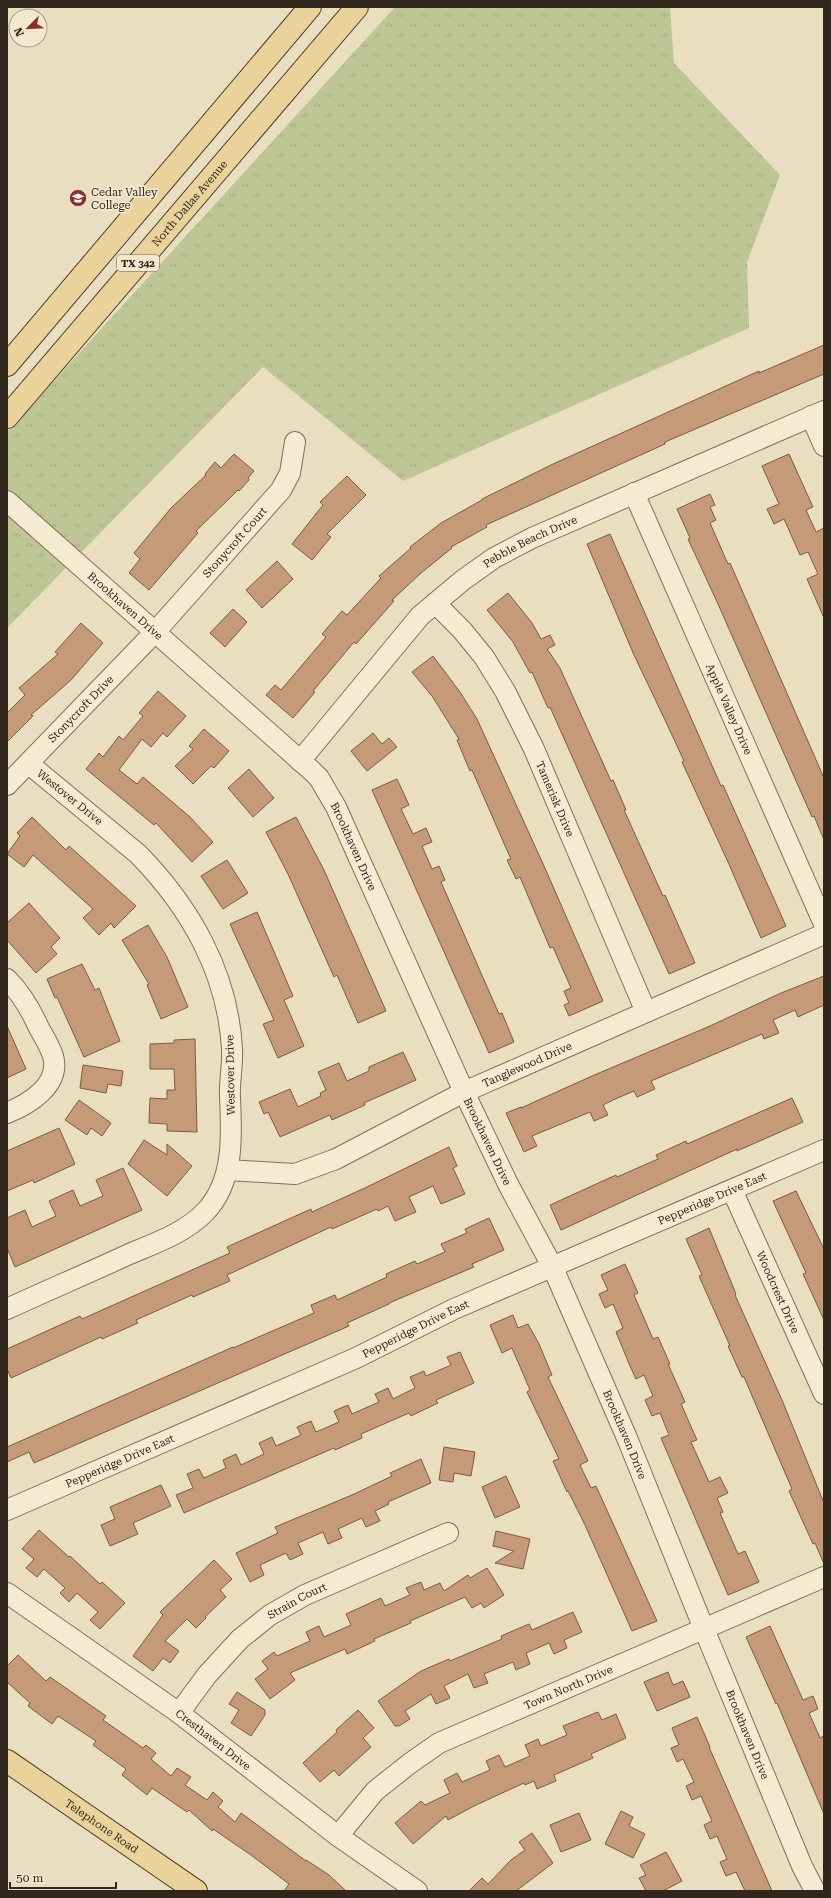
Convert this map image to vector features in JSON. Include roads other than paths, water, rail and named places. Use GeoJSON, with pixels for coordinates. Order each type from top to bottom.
{"type":"FeatureCollection","features":[{"type":"Feature","properties":{"kind":"main road","name":"TX 342"},"geometry":{"type":"LineString","coordinates":[[7,365],[310,7]]}},
{"type":"Feature","properties":{"kind":"main road","name":"North Dallas Avenue"},"geometry":{"type":"LineString","coordinates":[[7,417],[357,7]]}},
{"type":"Feature","properties":{"kind":"main road","name":"Telephone Road"},"geometry":{"type":"LineString","coordinates":[[7,1761],[196,1891]]}},
{"type":"Feature","properties":{"kind":"street"},"geometry":{"type":"LineString","coordinates":[[817,414],[824,446]]}},
{"type":"Feature","properties":{"kind":"street","name":"Pebble Beach Drive"},"geometry":{"type":"LineString","coordinates":[[300,760],[420,616],[463,580],[494,558],[532,538],[817,414]]}},
{"type":"Feature","properties":{"kind":"street","name":"Stonycroft Court"},"geometry":{"type":"LineString","coordinates":[[155,632],[281,490],[290,473],[295,442]]}},
{"type":"Feature","properties":{"kind":"street","name":"Apple Valley Drive"},"geometry":{"type":"LineString","coordinates":[[634,493],[824,924]]}},
{"type":"Feature","properties":{"kind":"street","name":"Brookhaven Drive"},"geometry":{"type":"LineString","coordinates":[[7,501],[300,760],[318,778],[336,807],[464,1092],[508,1184],[553,1268],[627,1438],[704,1630],[802,1866],[815,1891]]}},
{"type":"Feature","properties":{"kind":"street","name":"Tamerisk Drive"},"geometry":{"type":"LineString","coordinates":[[435,603],[462,630],[484,657],[506,691],[534,749],[646,1012]]}},
{"type":"Feature","properties":{"kind":"street","name":"Stonycroft Drive"},"geometry":{"type":"LineString","coordinates":[[7,785],[29,764],[155,632]]}},
{"type":"Feature","properties":{"kind":"street","name":"Westover Drive"},"geometry":{"type":"LineString","coordinates":[[7,1309],[183,1229],[206,1211],[223,1184],[230,1160],[232,1049],[224,1000],[202,940],[181,904],[154,870],[138,854],[29,764]]}},
{"type":"Feature","properties":{"kind":"street","name":"Tanglewood Drive"},"geometry":{"type":"LineString","coordinates":[[227,1170],[295,1174],[336,1159],[464,1092],[824,934]]}},
{"type":"Feature","properties":{"kind":"street"},"geometry":{"type":"LineString","coordinates":[[7,979],[15,987],[34,1016],[53,1056],[53,1071],[47,1085],[38,1096],[26,1105],[7,1113]]}},
{"type":"Feature","properties":{"kind":"street","name":"Pepperidge Drive East"},"geometry":{"type":"LineString","coordinates":[[7,1510],[356,1358],[438,1316],[553,1268],[824,1150]]}},
{"type":"Feature","properties":{"kind":"street","name":"Woodcrest Drive"},"geometry":{"type":"LineString","coordinates":[[732,1190],[824,1394]]}},
{"type":"Feature","properties":{"kind":"street","name":"Strain Court"},"geometry":{"type":"LineString","coordinates":[[179,1713],[207,1675],[240,1639],[270,1615],[305,1595],[448,1533]]}},
{"type":"Feature","properties":{"kind":"street","name":"Town North Drive"},"geometry":{"type":"LineString","coordinates":[[338,1836],[375,1791],[439,1743],[824,1578]]}},
{"type":"Feature","properties":{"kind":"street","name":"Cresthaven Drive"},"geometry":{"type":"LineString","coordinates":[[7,1593],[179,1713],[338,1836],[417,1891]]}},
{"type":"Feature","properties":{"kind":"place","name":"Cedar Valley College"},"geometry":{"type":"Point","coordinates":[78,198]}}]}
